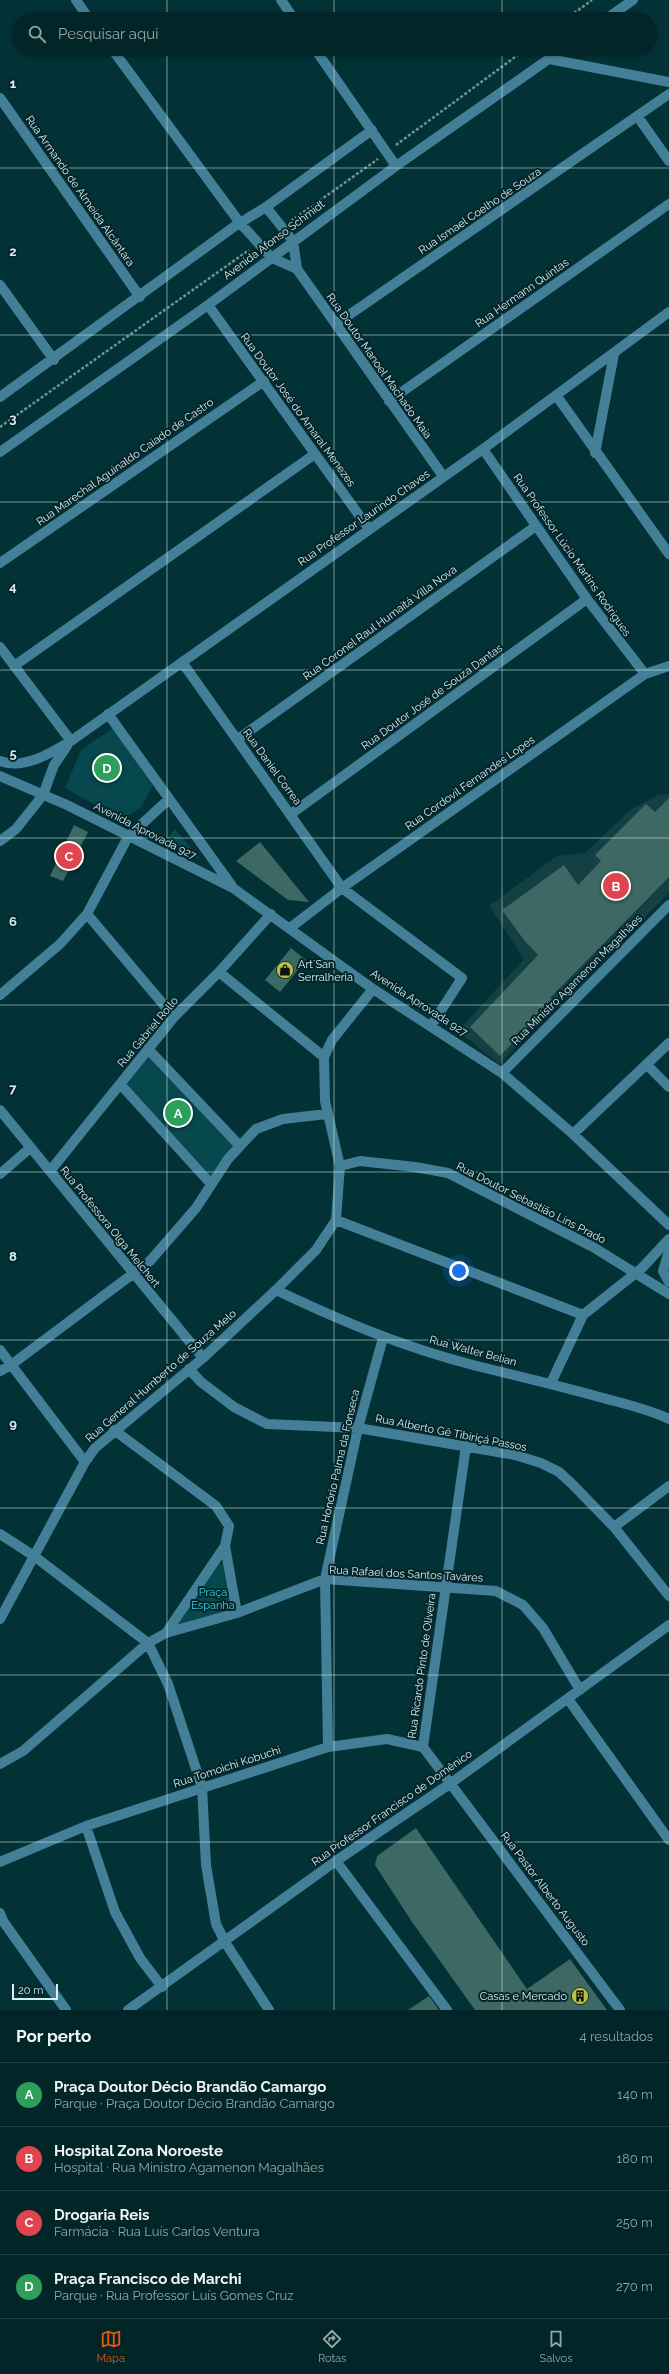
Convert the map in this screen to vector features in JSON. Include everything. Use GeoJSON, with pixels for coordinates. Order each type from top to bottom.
{"type":"FeatureCollection","features":[{"type":"Feature","properties":{"kind":"street"},"geometry":{"type":"LineString","coordinates":[[76,0],[85,12]]}},
{"type":"Feature","properties":{"kind":"street"},"geometry":{"type":"LineString","coordinates":[[281,0],[289,12]]}},
{"type":"Feature","properties":{"kind":"street"},"geometry":{"type":"LineString","coordinates":[[616,12],[633,0]]}},
{"type":"Feature","properties":{"kind":"street"},"geometry":{"type":"LineString","coordinates":[[117,56],[240,223],[272,258],[297,269]]}},
{"type":"Feature","properties":{"kind":"street"},"geometry":{"type":"LineString","coordinates":[[320,56],[396,166]]}},
{"type":"Feature","properties":{"kind":"street","name":"Avenida Afonso Schmidt"},"geometry":{"type":"LineString","coordinates":[[0,452],[208,305],[396,166],[553,56]]}},
{"type":"Feature","properties":{"kind":"street"},"geometry":{"type":"LineString","coordinates":[[549,59],[669,82]]}},
{"type":"Feature","properties":{"kind":"street","name":"Rua Ismael Coelho de Souza"},"geometry":{"type":"LineString","coordinates":[[336,324],[638,117],[669,94]]}},
{"type":"Feature","properties":{"kind":"street","name":"Rua Armando de Almeida Alcântara"},"geometry":{"type":"LineString","coordinates":[[0,98],[140,297]]}},
{"type":"Feature","properties":{"kind":"street"},"geometry":{"type":"LineString","coordinates":[[638,117],[669,160]]}},
{"type":"Feature","properties":{"kind":"street"},"geometry":{"type":"LineString","coordinates":[[0,397],[54,360],[240,223],[266,207],[372,130]]}},
{"type":"Feature","properties":{"kind":"street","name":"Rua Hermann Quintas"},"geometry":{"type":"LineString","coordinates":[[389,401],[669,204]]}},
{"type":"Feature","properties":{"kind":"street"},"geometry":{"type":"LineString","coordinates":[[266,207],[293,241]]}},
{"type":"Feature","properties":{"kind":"street","name":"Rua Doutor Manoel Machado Maia"},"geometry":{"type":"LineString","coordinates":[[293,241],[297,269],[443,476]]}},
{"type":"Feature","properties":{"kind":"street"},"geometry":{"type":"LineString","coordinates":[[0,285],[54,360]]}},
{"type":"Feature","properties":{"kind":"street","name":"Rua Doutor José do Amaral Menezes"},"geometry":{"type":"LineString","coordinates":[[208,305],[369,529]]}},
{"type":"Feature","properties":{"kind":"street","name":"Rua Professor Laurindo Chaves"},"geometry":{"type":"LineString","coordinates":[[71,741],[483,449],[669,312]]}},
{"type":"Feature","properties":{"kind":"street"},"geometry":{"type":"LineString","coordinates":[[595,453],[614,354]]}},
{"type":"Feature","properties":{"kind":"street","name":"Rua Marechal Aguinaldo Caiado de Castro"},"geometry":{"type":"LineString","coordinates":[[0,563],[264,381]]}},
{"type":"Feature","properties":{"kind":"street"},"geometry":{"type":"LineString","coordinates":[[556,395],[595,453],[669,554]]}},
{"type":"Feature","properties":{"kind":"street","name":"Rua Professor Lúcio Martins Rodrigues"},"geometry":{"type":"LineString","coordinates":[[483,449],[587,599],[644,674]]}},
{"type":"Feature","properties":{"kind":"street"},"geometry":{"type":"LineString","coordinates":[[14,666],[314,454]]}},
{"type":"Feature","properties":{"kind":"street","name":"Rua Coronel Raul Humaitá Villa Nova"},"geometry":{"type":"LineString","coordinates":[[238,739],[536,526]]}},
{"type":"Feature","properties":{"kind":"street","name":"Rua Doutor José de Souza Dantas"},"geometry":{"type":"LineString","coordinates":[[291,814],[587,599]]}},
{"type":"Feature","properties":{"kind":"street"},"geometry":{"type":"LineString","coordinates":[[0,647],[71,741]]}},
{"type":"Feature","properties":{"kind":"street","name":"Rua Daniel Correa"},"geometry":{"type":"LineString","coordinates":[[182,662],[238,739],[342,888],[462,978],[431,1026]]}},
{"type":"Feature","properties":{"kind":"street","name":"Rua Cordovil Fernandes Lopes"},"geometry":{"type":"LineString","coordinates":[[290,928],[342,888],[644,674],[669,666]]}},
{"type":"Feature","properties":{"kind":"street"},"geometry":{"type":"LineString","coordinates":[[108,714],[233,888]]}},
{"type":"Feature","properties":{"kind":"street"},"geometry":{"type":"LineString","coordinates":[[0,761],[10,765],[25,763],[45,756],[71,741]]}},
{"type":"Feature","properties":{"kind":"street"},"geometry":{"type":"LineString","coordinates":[[0,841],[16,829],[43,795],[54,765],[71,741]]}},
{"type":"Feature","properties":{"kind":"street"},"geometry":{"type":"LineString","coordinates":[[0,776],[43,795]]}},
{"type":"Feature","properties":{"kind":"street","name":"Avenida Aprovada 927"},"geometry":{"type":"LineString","coordinates":[[43,795],[67,805],[128,837],[233,888],[271,914],[373,989],[502,1073],[573,1134],[669,1225]]}},
{"type":"Feature","properties":{"kind":"street"},"geometry":{"type":"LineString","coordinates":[[0,995],[60,944],[87,914],[128,837],[169,800]]}},
{"type":"Feature","properties":{"kind":"street","name":"Rua Ministro Agamenon Magalhães"},"geometry":{"type":"LineString","coordinates":[[502,1073],[669,905]]}},
{"type":"Feature","properties":{"kind":"street"},"geometry":{"type":"LineString","coordinates":[[87,914],[174,1017]]}},
{"type":"Feature","properties":{"kind":"street","name":"Rua Gabriel Rollo"},"geometry":{"type":"LineString","coordinates":[[50,1171],[174,1017],[219,972],[271,914]]}},
{"type":"Feature","properties":{"kind":"street"},"geometry":{"type":"LineString","coordinates":[[219,972],[324,1057]]}},
{"type":"Feature","properties":{"kind":"street","name":"Rua General Humberto de Souza Melo"},"geometry":{"type":"LineString","coordinates":[[0,1620],[84,1462],[114,1430],[203,1358],[276,1290],[316,1250],[336,1220],[340,1166],[325,1101],[324,1057],[332,1040],[373,989]]}},
{"type":"Feature","properties":{"kind":"street"},"geometry":{"type":"LineString","coordinates":[[573,1134],[647,1065],[669,1042]]}},
{"type":"Feature","properties":{"kind":"street"},"geometry":{"type":"LineString","coordinates":[[148,1049],[240,1146]]}},
{"type":"Feature","properties":{"kind":"street"},"geometry":{"type":"LineString","coordinates":[[647,1065],[669,1087]]}},
{"type":"Feature","properties":{"kind":"street"},"geometry":{"type":"LineString","coordinates":[[120,1084],[211,1184]]}},
{"type":"Feature","properties":{"kind":"street","name":"Rua Professora Olga Melchert"},"geometry":{"type":"LineString","coordinates":[[0,1110],[133,1276],[203,1358]]}},
{"type":"Feature","properties":{"kind":"street"},"geometry":{"type":"LineString","coordinates":[[0,1371],[11,1365],[133,1276],[150,1261],[196,1208],[228,1159],[256,1129],[276,1122],[327,1114]]}},
{"type":"Feature","properties":{"kind":"street"},"geometry":{"type":"LineString","coordinates":[[0,1174],[30,1148]]}},
{"type":"Feature","properties":{"kind":"street","name":"Rua Doutor Sebastião Lins Prado"},"geometry":{"type":"LineString","coordinates":[[340,1166],[360,1161],[415,1167],[448,1174],[593,1247],[669,1294]]}},
{"type":"Feature","properties":{"kind":"street"},"geometry":{"type":"LineString","coordinates":[[336,1220],[583,1315]]}},
{"type":"Feature","properties":{"kind":"street"},"geometry":{"type":"LineString","coordinates":[[551,1383],[583,1315],[635,1273],[669,1239]]}},
{"type":"Feature","properties":{"kind":"street"},"geometry":{"type":"LineString","coordinates":[[669,1252],[663,1271],[669,1282]]}},
{"type":"Feature","properties":{"kind":"street","name":"Rua Walter Belian"},"geometry":{"type":"LineString","coordinates":[[276,1290],[336,1319],[383,1338],[472,1365],[551,1383],[652,1411],[669,1419]]}},
{"type":"Feature","properties":{"kind":"street","name":"Rua Honório Palma da Fonseca"},"geometry":{"type":"LineString","coordinates":[[328,1747],[325,1580],[358,1428],[383,1338]]}},
{"type":"Feature","properties":{"kind":"street"},"geometry":{"type":"LineString","coordinates":[[0,1350],[84,1462]]}},
{"type":"Feature","properties":{"kind":"street","name":"Rua Alberto Gê Tibiriçá Passos"},"geometry":{"type":"LineString","coordinates":[[189,1368],[201,1382],[234,1407],[268,1424],[358,1428],[515,1455],[559,1472],[614,1527],[669,1596]]}},
{"type":"Feature","properties":{"kind":"street"},"geometry":{"type":"LineString","coordinates":[[114,1430],[216,1506],[229,1526],[225,1546],[237,1614]]}},
{"type":"Feature","properties":{"kind":"street","name":"Rua Ricardo Pinto de Oliveira"},"geometry":{"type":"LineString","coordinates":[[423,1747],[466,1446]]}},
{"type":"Feature","properties":{"kind":"street"},"geometry":{"type":"LineString","coordinates":[[614,1527],[669,1486]]}},
{"type":"Feature","properties":{"kind":"street"},"geometry":{"type":"LineString","coordinates":[[0,1534],[34,1556],[148,1643],[168,1684],[202,1787],[206,1865],[216,1924],[225,1942],[269,2010]]}},
{"type":"Feature","properties":{"kind":"street"},"geometry":{"type":"LineString","coordinates":[[0,1764],[23,1751],[148,1643],[166,1633],[225,1546]]}},
{"type":"Feature","properties":{"kind":"street","name":"Rua Rafael dos Santos Taváres"},"geometry":{"type":"LineString","coordinates":[[166,1633],[237,1614],[325,1580],[445,1586],[496,1591],[523,1605],[543,1628],[580,1690]]}},
{"type":"Feature","properties":{"kind":"street","name":"Rua Professor Francisco de Domênico"},"geometry":{"type":"LineString","coordinates":[[128,2010],[225,1942],[336,1861],[451,1783],[669,1625]]}},
{"type":"Feature","properties":{"kind":"street"},"geometry":{"type":"LineString","coordinates":[[568,1699],[669,1840]]}},
{"type":"Feature","properties":{"kind":"street","name":"Rua Tomoichi Kobuchi"},"geometry":{"type":"LineString","coordinates":[[0,1862],[86,1826],[328,1747],[387,1738],[423,1747]]}},
{"type":"Feature","properties":{"kind":"street"},"geometry":{"type":"LineString","coordinates":[[423,1747],[451,1783]]}},
{"type":"Feature","properties":{"kind":"street","name":"Rua Pastor Alberto Augusto"},"geometry":{"type":"LineString","coordinates":[[451,1783],[620,2010]]}},
{"type":"Feature","properties":{"kind":"street"},"geometry":{"type":"LineString","coordinates":[[86,1826],[115,1912],[140,1958],[162,1987]]}},
{"type":"Feature","properties":{"kind":"street"},"geometry":{"type":"LineString","coordinates":[[336,1861],[447,2010]]}},
{"type":"Feature","properties":{"kind":"street"},"geometry":{"type":"LineString","coordinates":[[0,1913],[2,1921],[66,2010]]}},
{"type":"Feature","properties":{"kind":"path"},"geometry":{"type":"LineString","coordinates":[[576,12],[592,0]]}},
{"type":"Feature","properties":{"kind":"shaded area"},"geometry":{"type":"Polygon","coordinates":[[[669,794],[669,893],[499,1064],[458,1031],[524,959],[489,906],[557,856],[585,853],[630,810],[658,795],[669,794]]]}},
{"type":"Feature","properties":{"kind":"green space"},"geometry":{"type":"Polygon","coordinates":[[[113,728],[153,786],[141,807],[122,820],[65,788],[81,750],[113,728]]]}},
{"type":"Feature","properties":{"kind":"green space"},"geometry":{"type":"Polygon","coordinates":[[[175,829],[201,860],[165,841],[175,829]]]}},
{"type":"Feature","properties":{"kind":"green space"},"geometry":{"type":"Polygon","coordinates":[[[149,1053],[235,1146],[211,1184],[123,1080],[149,1053]]]}},
{"type":"Feature","properties":{"kind":"green space","name":"Praça Espanha"},"geometry":{"type":"Polygon","coordinates":[[[219,1564],[223,1564],[230,1604],[228,1610],[180,1626],[178,1624],[219,1564]]]}},
{"type":"Feature","properties":{"kind":"building"},"geometry":{"type":"Polygon","coordinates":[[[669,798],[669,877],[550,998],[553,1000],[500,1056],[470,1027],[538,955],[524,940],[502,910],[564,865],[578,885],[601,861],[595,855],[646,804],[655,812],[669,798]]]}},
{"type":"Feature","properties":{"kind":"building"},"geometry":{"type":"Polygon","coordinates":[[[74,825],[88,832],[63,881],[50,876],[74,825]]]}},
{"type":"Feature","properties":{"kind":"building"},"geometry":{"type":"Polygon","coordinates":[[[260,842],[309,902],[288,900],[236,861],[260,842]]]}},
{"type":"Feature","properties":{"kind":"building","name":"Art´San Serralheria"},"geometry":{"type":"Polygon","coordinates":[[[291,948],[306,960],[280,992],[265,980],[291,948]]]}},
{"type":"Feature","properties":{"kind":"building"},"geometry":{"type":"Polygon","coordinates":[[[416,1828],[527,1989],[570,1959],[607,2010],[475,2010],[412,1922],[375,1865],[377,1856],[416,1828]]]}},
{"type":"Feature","properties":{"kind":"building"},"geometry":{"type":"Polygon","coordinates":[[[429,1996],[439,2010],[408,2010],[429,1996]]]}},
{"type":"Feature","properties":{"kind":"place","name":"Praça Francisco de Marchi"},"geometry":{"type":"Point","coordinates":[107,768]}},
{"type":"Feature","properties":{"kind":"place","name":"Drogaria Reis"},"geometry":{"type":"Point","coordinates":[69,856]}},
{"type":"Feature","properties":{"kind":"place","name":"Hospital Zona Noroeste"},"geometry":{"type":"Point","coordinates":[616,886]}},
{"type":"Feature","properties":{"kind":"place","name":"Art´San Serralheria"},"geometry":{"type":"Point","coordinates":[285,970]}},
{"type":"Feature","properties":{"kind":"place","name":"Praça Doutor Décio Brandão Camargo"},"geometry":{"type":"Point","coordinates":[178,1113]}},
{"type":"Feature","properties":{"kind":"place","name":"Casas e Mercado"},"geometry":{"type":"Point","coordinates":[580,1996]}}]}
